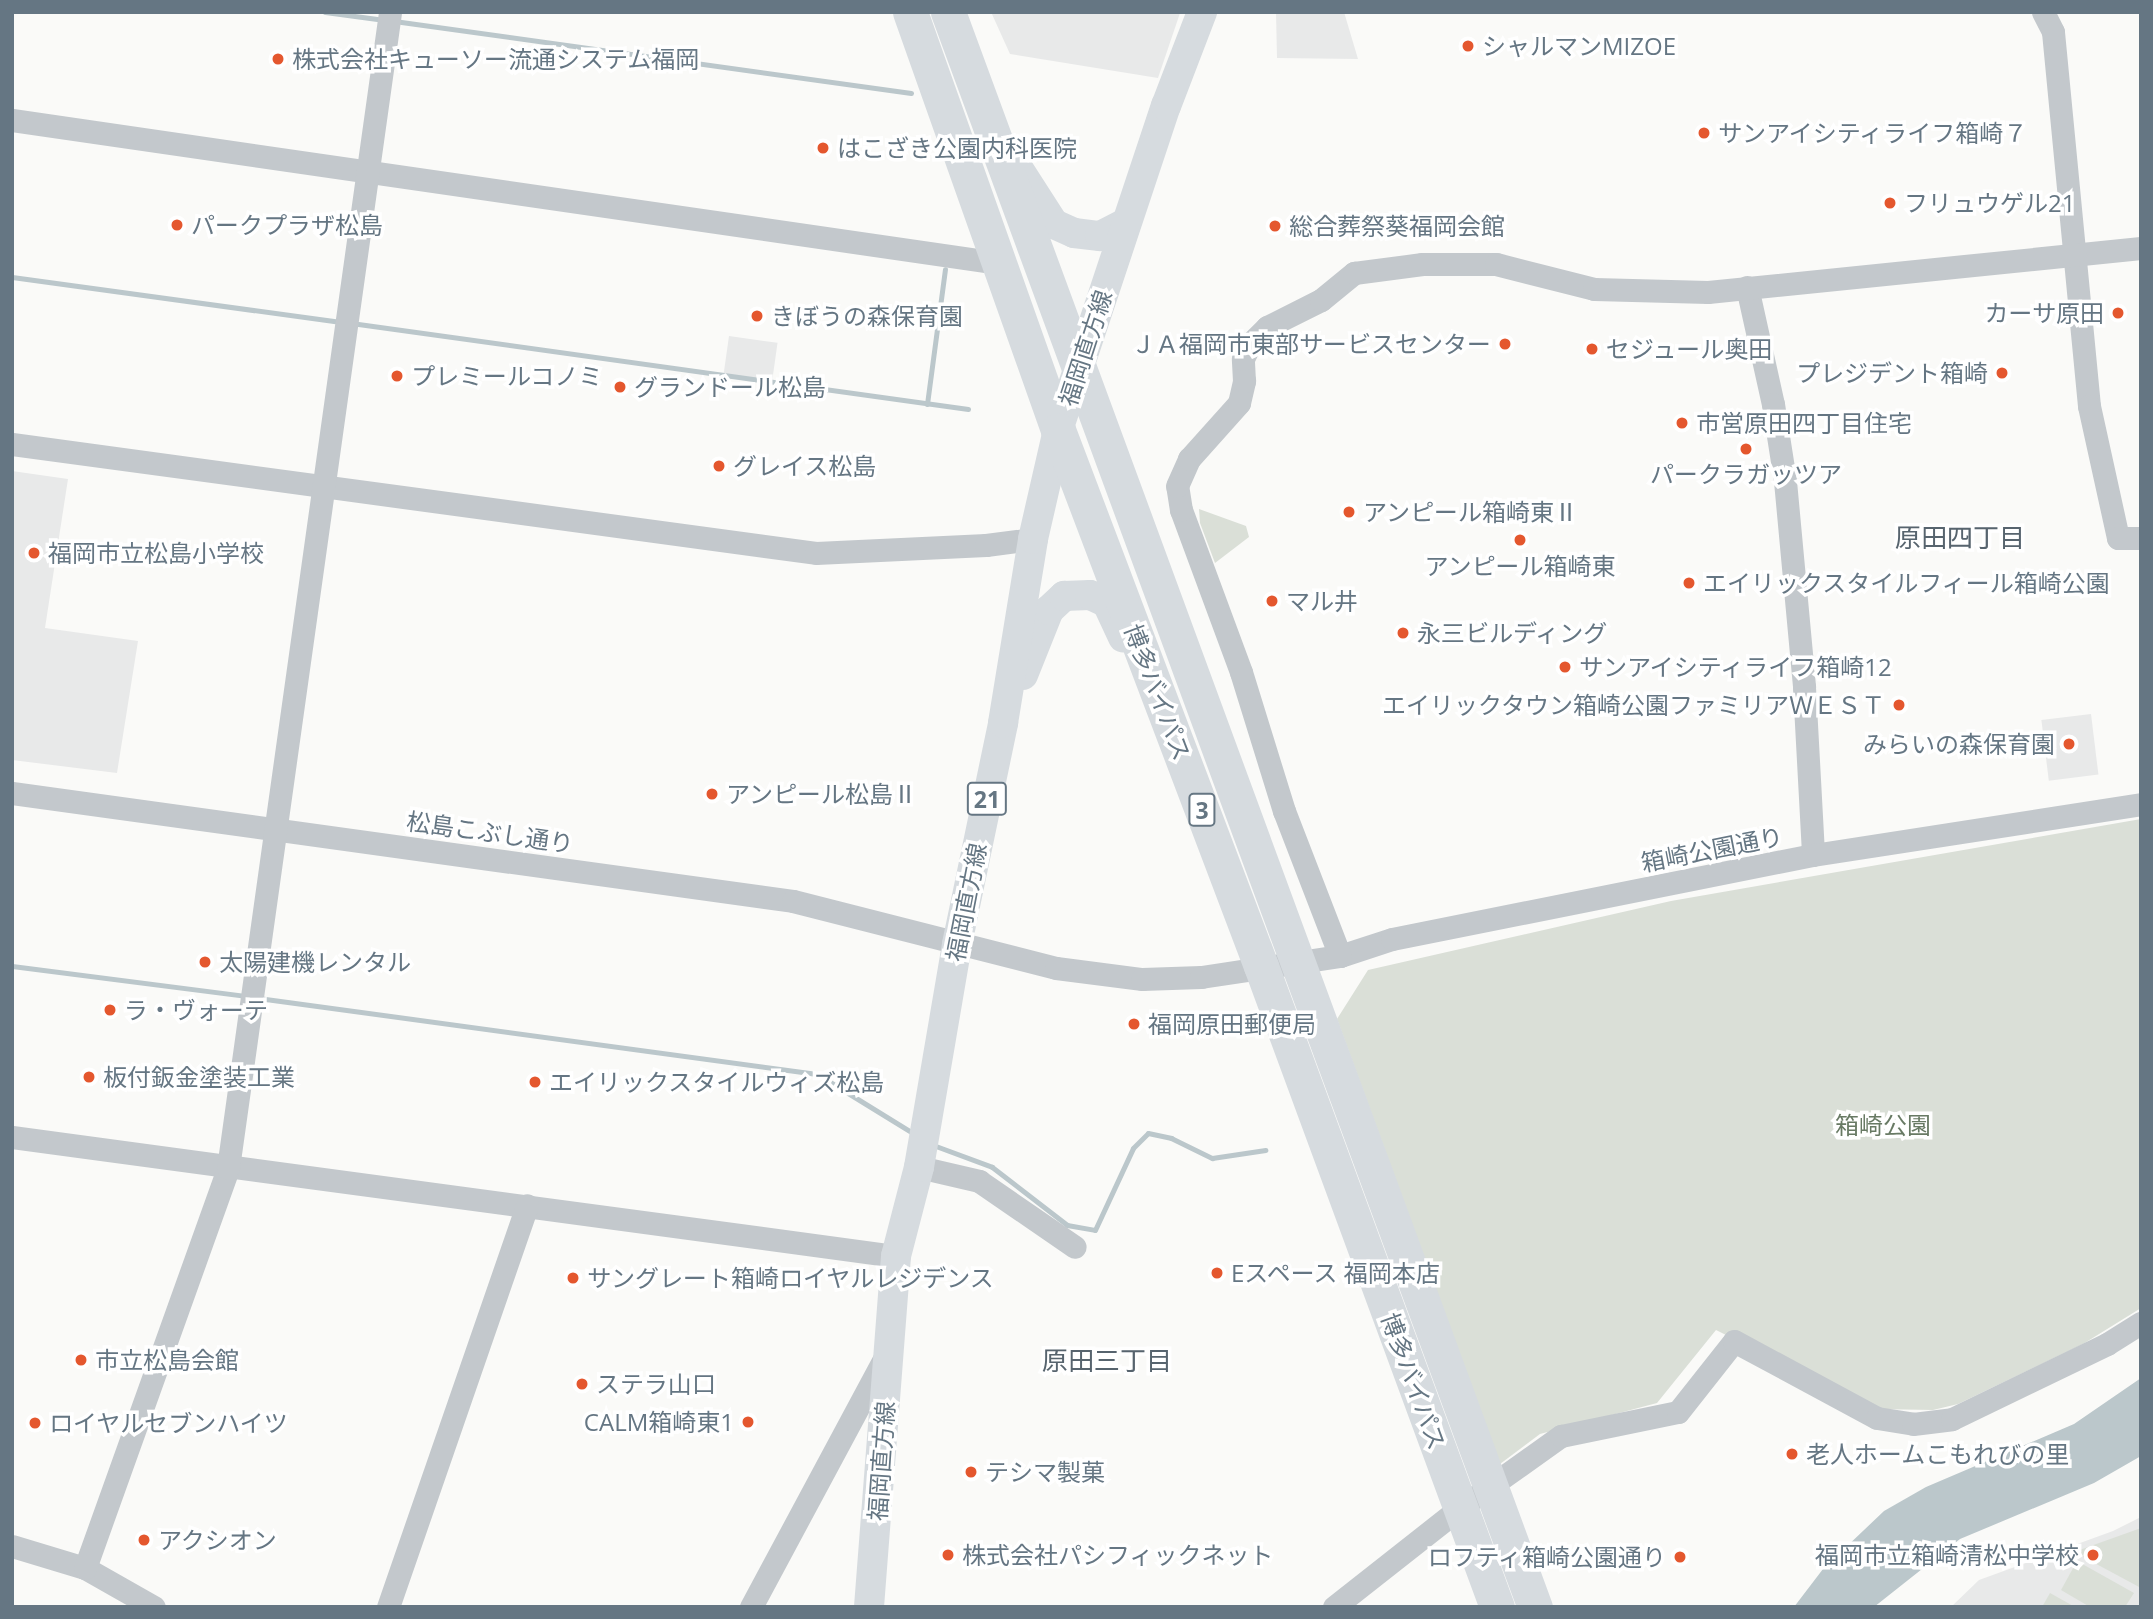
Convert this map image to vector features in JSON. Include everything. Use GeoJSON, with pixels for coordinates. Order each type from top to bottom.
{"type":"FeatureCollection","features":[{"type":"Feature","properties":{"kind":"highway","name":"博多バイパス"},"geometry":{"type":"LineString","coordinates":[[909,12],[1058,430],[1261,966],[1497,1607]]}},
{"type":"Feature","properties":{"kind":"highway","name":"博多バイパス"},"geometry":{"type":"LineString","coordinates":[[948,12],[1535,1607]]}},
{"type":"Feature","properties":{"kind":"main road","name":"福岡直方線"},"geometry":{"type":"LineString","coordinates":[[869,1607],[896,1256],[919,1167],[957,944],[1003,723],[1033,539],[1058,430],[1080,372],[1126,223],[1202,12]]}},
{"type":"Feature","properties":{"kind":"main road"},"geometry":{"type":"LineString","coordinates":[[991,128],[1054,224],[1074,233],[1100,236],[1126,223]]}},
{"type":"Feature","properties":{"kind":"main road"},"geometry":{"type":"LineString","coordinates":[[1003,723],[1049,610],[1055,602],[1074,593],[1090,595],[1107,603],[1174,762],[1212,835]]}},
{"type":"Feature","properties":{"kind":"street"},"geometry":{"type":"LineString","coordinates":[[85,1568],[228,1168],[390,12]]}},
{"type":"Feature","properties":{"kind":"street"},"geometry":{"type":"LineString","coordinates":[[2043,12],[2053,32],[2089,406],[2118,538],[2141,538]]}},
{"type":"Feature","properties":{"kind":"street"},"geometry":{"type":"LineString","coordinates":[[12,120],[187,143],[368,173],[998,263]]}},
{"type":"Feature","properties":{"kind":"street"},"geometry":{"type":"LineString","coordinates":[[1340,956],[1284,811],[1241,672],[1181,510],[1177,486],[1189,458],[1239,402],[1244,381],[1243,359],[1250,344],[1267,327],[1321,300],[1354,273],[1384,268],[1496,264],[1594,289],[1708,292],[2141,248]]}},
{"type":"Feature","properties":{"kind":"street"},"geometry":{"type":"LineString","coordinates":[[1747,287],[1773,404],[1785,481],[1804,687],[1813,855]]}},
{"type":"Feature","properties":{"kind":"street"},"geometry":{"type":"LineString","coordinates":[[12,444],[816,553],[986,545],[1033,539]]}},
{"type":"Feature","properties":{"kind":"street","name":"松島こぶし通り"},"geometry":{"type":"LineString","coordinates":[[12,793],[793,901],[1056,968],[1120,978],[1201,977],[1261,966]]}},
{"type":"Feature","properties":{"kind":"street","name":"箱崎公園通り"},"geometry":{"type":"LineString","coordinates":[[1261,966],[1340,956],[1392,939],[1813,855],[2141,804]]}},
{"type":"Feature","properties":{"kind":"street"},"geometry":{"type":"LineString","coordinates":[[12,1137],[896,1256]]}},
{"type":"Feature","properties":{"kind":"street"},"geometry":{"type":"LineString","coordinates":[[919,1167],[979,1181],[1074,1247]]}},
{"type":"Feature","properties":{"kind":"street"},"geometry":{"type":"LineString","coordinates":[[388,1607],[527,1205]]}},
{"type":"Feature","properties":{"kind":"street"},"geometry":{"type":"LineString","coordinates":[[1334,1607],[1490,1485],[1561,1436],[1678,1412],[1734,1342],[1877,1418],[1913,1424],[1952,1419],[2107,1344],[2141,1323]]}},
{"type":"Feature","properties":{"kind":"street"},"geometry":{"type":"LineString","coordinates":[[751,1607],[889,1352]]}},
{"type":"Feature","properties":{"kind":"street"},"geometry":{"type":"LineString","coordinates":[[12,1546],[85,1568],[154,1607]]}},
{"type":"Feature","properties":{"kind":"shaded area"},"geometry":{"type":"Polygon","coordinates":[[[991,12],[1180,13],[1158,78],[1010,54],[991,12]]]}},
{"type":"Feature","properties":{"kind":"shaded area"},"geometry":{"type":"Polygon","coordinates":[[[1276,12],[1344,12],[1358,59],[1277,58],[1276,12]]]}},
{"type":"Feature","properties":{"kind":"shaded area"},"geometry":{"type":"Polygon","coordinates":[[[729,336],[778,343],[772,381],[724,375],[729,336]]]}},
{"type":"Feature","properties":{"kind":"shaded area","name":"福岡市立松島小学校"},"geometry":{"type":"Polygon","coordinates":[[[12,471],[68,479],[45,628],[138,641],[117,773],[12,760],[12,471]]]}},
{"type":"Feature","properties":{"kind":"shaded area","name":"みらいの森保育園"},"geometry":{"type":"Polygon","coordinates":[[[2091,714],[2098,775],[2049,781],[2041,720],[2091,714]]]}},
{"type":"Feature","properties":{"kind":"shaded area"},"geometry":{"type":"Polygon","coordinates":[[[2141,1378],[2141,1456],[2094,1483],[1960,1539],[1874,1607],[1794,1607],[1823,1569],[1884,1511],[1926,1487],[2074,1424],[2141,1378]]]}},
{"type":"Feature","properties":{"kind":"shaded area","name":"福岡市立箱崎清松中学校"},"geometry":{"type":"Polygon","coordinates":[[[2141,1517],[2141,1607],[1951,1607],[1979,1580],[2113,1531],[2141,1517]]]}},
{"type":"Feature","properties":{"kind":"green space"},"geometry":{"type":"Polygon","coordinates":[[[1199,509],[1246,526],[1249,537],[1215,563],[1200,523],[1199,509]]]}},
{"type":"Feature","properties":{"kind":"green space","name":"箱崎公園"},"geometry":{"type":"Polygon","coordinates":[[[2141,819],[2141,1308],[2083,1344],[1958,1404],[1933,1410],[1874,1409],[1716,1330],[1657,1403],[1540,1434],[1500,1464],[1337,1019],[1368,970],[1671,901],[2141,819]]]}},
{"type":"Feature","properties":{"kind":"green space"},"geometry":{"type":"Polygon","coordinates":[[[2141,1528],[2141,1588],[2074,1552],[2141,1528]]]}},
{"type":"Feature","properties":{"kind":"green space"},"geometry":{"type":"Polygon","coordinates":[[[2077,1561],[2134,1593],[2125,1607],[2090,1607],[2061,1590],[2077,1561]]]}},
{"type":"Feature","properties":{"kind":"green space"},"geometry":{"type":"Polygon","coordinates":[[[2050,1593],[2075,1607],[2042,1607],[2050,1593]]]}},
{"type":"Feature","properties":{"kind":"waterway"},"geometry":{"type":"LineString","coordinates":[[325,12],[384,20]]}},
{"type":"Feature","properties":{"kind":"waterway"},"geometry":{"type":"LineString","coordinates":[[394,21],[911,93]]}},
{"type":"Feature","properties":{"kind":"waterway"},"geometry":{"type":"LineString","coordinates":[[927,404],[945,269]]}},
{"type":"Feature","properties":{"kind":"waterway"},"geometry":{"type":"LineString","coordinates":[[12,277],[341,322]]}},
{"type":"Feature","properties":{"kind":"waterway"},"geometry":{"type":"LineString","coordinates":[[351,323],[968,409]]}},
{"type":"Feature","properties":{"kind":"waterway"},"geometry":{"type":"LineString","coordinates":[[12,966],[245,996]]}},
{"type":"Feature","properties":{"kind":"waterway"},"geometry":{"type":"LineString","coordinates":[[258,998],[817,1074],[916,1135]]}},
{"type":"Feature","properties":{"kind":"waterway"},"geometry":{"type":"LineString","coordinates":[[933,1145],[992,1167],[1067,1225],[1095,1230],[1133,1148],[1148,1133],[1171,1138],[1212,1158],[1265,1150]]}},
{"type":"Feature","properties":{"kind":"place","name":"シャルマンMIZOE"},"geometry":{"type":"Point","coordinates":[1468,46]}},
{"type":"Feature","properties":{"kind":"place","name":"株式会社キューソー流通システム福岡"},"geometry":{"type":"Point","coordinates":[278,59]}},
{"type":"Feature","properties":{"kind":"place","name":"サンアイシティライフ箱崎７"},"geometry":{"type":"Point","coordinates":[1704,133]}},
{"type":"Feature","properties":{"kind":"place","name":"はこざき公園内科医院"},"geometry":{"type":"Point","coordinates":[823,148]}},
{"type":"Feature","properties":{"kind":"place","name":"フリュウゲル21"},"geometry":{"type":"Point","coordinates":[1890,203]}},
{"type":"Feature","properties":{"kind":"place","name":"パークプラザ松島"},"geometry":{"type":"Point","coordinates":[177,225]}},
{"type":"Feature","properties":{"kind":"place","name":"総合葬祭葵福岡会館"},"geometry":{"type":"Point","coordinates":[1275,226]}},
{"type":"Feature","properties":{"kind":"place","name":"カーサ原田"},"geometry":{"type":"Point","coordinates":[2118,313]}},
{"type":"Feature","properties":{"kind":"place","name":"きぼうの森保育園"},"geometry":{"type":"Point","coordinates":[757,316]}},
{"type":"Feature","properties":{"kind":"place","name":"ＪＡ福岡市東部サービスセンター"},"geometry":{"type":"Point","coordinates":[1505,344]}},
{"type":"Feature","properties":{"kind":"place","name":"セジュール奥田"},"geometry":{"type":"Point","coordinates":[1592,349]}},
{"type":"Feature","properties":{"kind":"place","name":"プレジデント箱崎"},"geometry":{"type":"Point","coordinates":[2002,373]}},
{"type":"Feature","properties":{"kind":"place","name":"プレミールコノミ"},"geometry":{"type":"Point","coordinates":[397,376]}},
{"type":"Feature","properties":{"kind":"place","name":"グランドール松島"},"geometry":{"type":"Point","coordinates":[620,387]}},
{"type":"Feature","properties":{"kind":"place","name":"市営原田四丁目住宅"},"geometry":{"type":"Point","coordinates":[1682,423]}},
{"type":"Feature","properties":{"kind":"place","name":"パークラガッツア"},"geometry":{"type":"Point","coordinates":[1746,449]}},
{"type":"Feature","properties":{"kind":"place","name":"グレイス松島"},"geometry":{"type":"Point","coordinates":[719,466]}},
{"type":"Feature","properties":{"kind":"place","name":"アンピール箱崎東Ⅱ"},"geometry":{"type":"Point","coordinates":[1349,512]}},
{"type":"Feature","properties":{"kind":"place","name":"アンピール箱崎東"},"geometry":{"type":"Point","coordinates":[1520,540]}},
{"type":"Feature","properties":{"kind":"place","name":"福岡市立松島小学校"},"geometry":{"type":"Point","coordinates":[34,553]}},
{"type":"Feature","properties":{"kind":"place","name":"エイリックスタイルフィール箱崎公園"},"geometry":{"type":"Point","coordinates":[1689,583]}},
{"type":"Feature","properties":{"kind":"place","name":"マル井"},"geometry":{"type":"Point","coordinates":[1272,601]}},
{"type":"Feature","properties":{"kind":"place","name":"永三ビルディング"},"geometry":{"type":"Point","coordinates":[1403,633]}},
{"type":"Feature","properties":{"kind":"place","name":"サンアイシティライフ箱崎12"},"geometry":{"type":"Point","coordinates":[1565,667]}},
{"type":"Feature","properties":{"kind":"place","name":"エイリックタウン箱崎公園ファミリアＷＥＳＴ"},"geometry":{"type":"Point","coordinates":[1899,705]}},
{"type":"Feature","properties":{"kind":"place","name":"みらいの森保育園"},"geometry":{"type":"Point","coordinates":[2069,744]}},
{"type":"Feature","properties":{"kind":"place","name":"アンピール松島Ⅱ"},"geometry":{"type":"Point","coordinates":[712,794]}},
{"type":"Feature","properties":{"kind":"place","name":"太陽建機レンタル"},"geometry":{"type":"Point","coordinates":[205,962]}},
{"type":"Feature","properties":{"kind":"place","name":"ラ・ヴォーテ"},"geometry":{"type":"Point","coordinates":[110,1010]}},
{"type":"Feature","properties":{"kind":"place","name":"福岡原田郵便局"},"geometry":{"type":"Point","coordinates":[1134,1024]}},
{"type":"Feature","properties":{"kind":"place","name":"板付鈑金塗装工業"},"geometry":{"type":"Point","coordinates":[89,1077]}},
{"type":"Feature","properties":{"kind":"place","name":"エイリックスタイルウィズ松島"},"geometry":{"type":"Point","coordinates":[535,1082]}},
{"type":"Feature","properties":{"kind":"place","name":"Eスペース 福岡本店"},"geometry":{"type":"Point","coordinates":[1217,1273]}},
{"type":"Feature","properties":{"kind":"place","name":"サングレート箱崎ロイヤルレジデンス"},"geometry":{"type":"Point","coordinates":[573,1278]}},
{"type":"Feature","properties":{"kind":"place","name":"市立松島会館"},"geometry":{"type":"Point","coordinates":[81,1360]}},
{"type":"Feature","properties":{"kind":"place","name":"ステラ山口"},"geometry":{"type":"Point","coordinates":[582,1384]}},
{"type":"Feature","properties":{"kind":"place","name":"CALM箱崎東1"},"geometry":{"type":"Point","coordinates":[748,1422]}},
{"type":"Feature","properties":{"kind":"place","name":"ロイヤルセブンハイツ"},"geometry":{"type":"Point","coordinates":[35,1423]}},
{"type":"Feature","properties":{"kind":"place","name":"老人ホームこもれびの里"},"geometry":{"type":"Point","coordinates":[1792,1454]}},
{"type":"Feature","properties":{"kind":"place","name":"テシマ製菓"},"geometry":{"type":"Point","coordinates":[971,1472]}},
{"type":"Feature","properties":{"kind":"place","name":"アクシオン"},"geometry":{"type":"Point","coordinates":[144,1540]}},
{"type":"Feature","properties":{"kind":"place","name":"株式会社パシフィックネット"},"geometry":{"type":"Point","coordinates":[948,1555]}},
{"type":"Feature","properties":{"kind":"place","name":"福岡市立箱崎清松中学校"},"geometry":{"type":"Point","coordinates":[2093,1555]}},
{"type":"Feature","properties":{"kind":"place","name":"ロフティ箱崎公園通り"},"geometry":{"type":"Point","coordinates":[1680,1557]}},
{"type":"Feature","properties":{"kind":"district","name":"原田四丁目"},"geometry":{"type":"Point","coordinates":[1960,538]}},
{"type":"Feature","properties":{"kind":"district","name":"原田三丁目"},"geometry":{"type":"Point","coordinates":[1107,1361]}}]}
